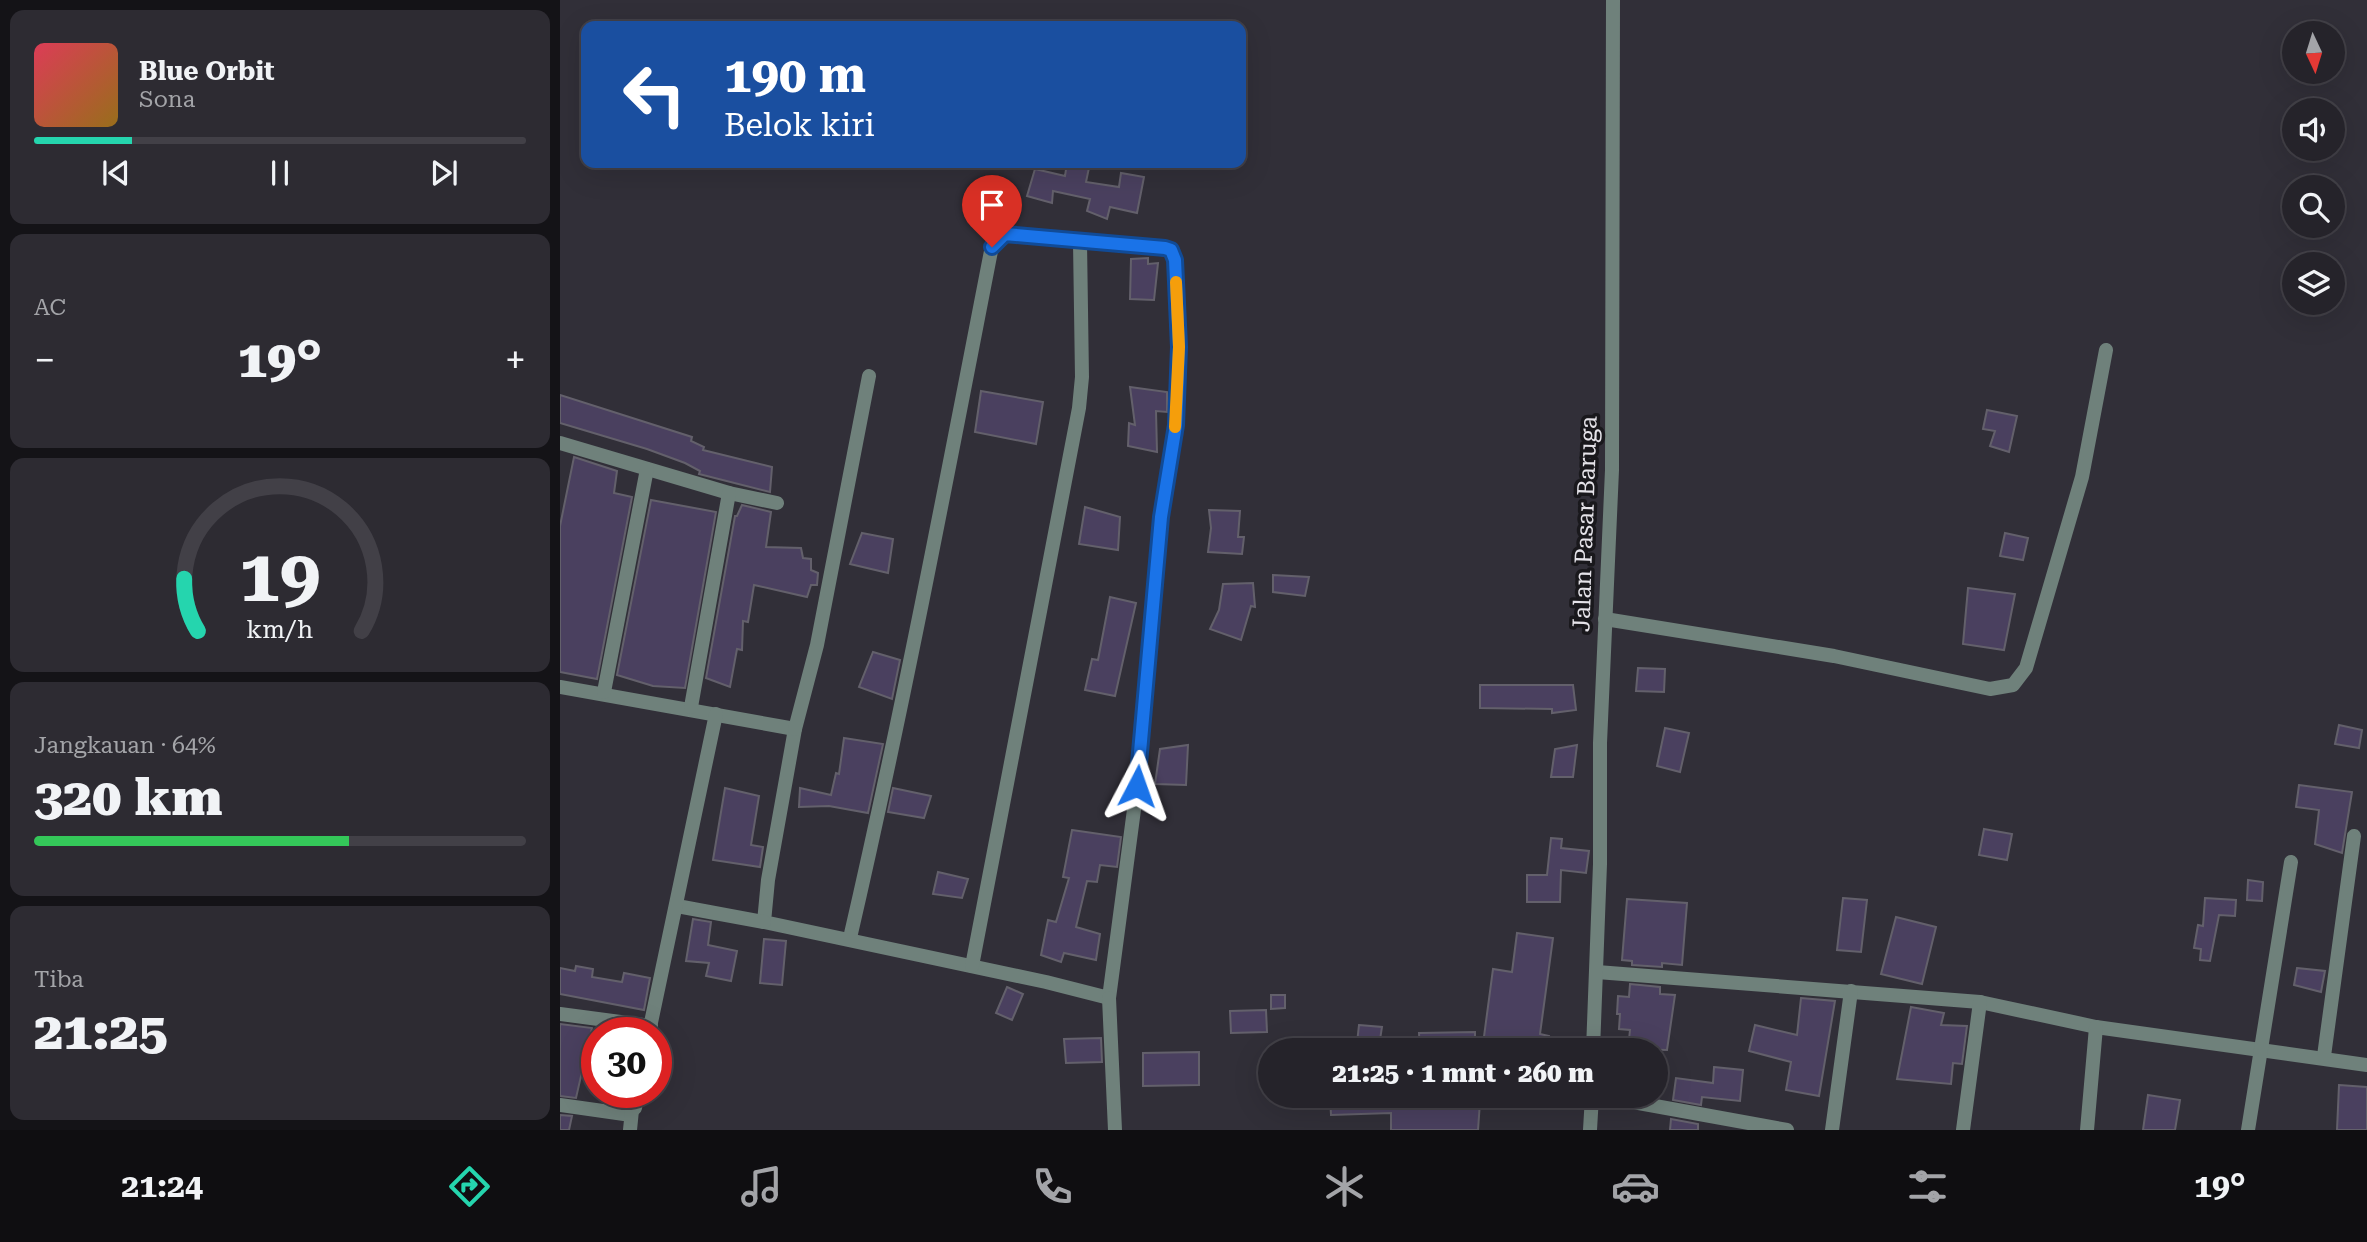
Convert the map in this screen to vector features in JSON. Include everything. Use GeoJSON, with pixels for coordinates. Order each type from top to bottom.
{"type":"FeatureCollection","features":[{"type":"Feature","properties":{"kind":"street","name":"Jalan Pasar Baruga"},"geometry":{"type":"LineString","coordinates":[[1594,1038],[1612,456],[1613,0]]}},
{"type":"Feature","properties":{"kind":"street"},"geometry":{"type":"LineString","coordinates":[[850,938],[913,655],[992,247],[1005,234],[1171,250],[1175,260],[1179,347],[1176,425],[1161,517],[1137,786],[1108,998],[1115,1130]]}},
{"type":"Feature","properties":{"kind":"street"},"geometry":{"type":"LineString","coordinates":[[972,966],[1079,408],[1082,377],[1080,242]]}},
{"type":"Feature","properties":{"kind":"street"},"geometry":{"type":"LineString","coordinates":[[1605,619],[1834,656],[1990,689],[2013,685],[2026,668],[2082,477],[2106,350]]}},
{"type":"Feature","properties":{"kind":"street"},"geometry":{"type":"LineString","coordinates":[[764,922],[768,880],[795,729],[817,645],[869,376]]}},
{"type":"Feature","properties":{"kind":"street"},"geometry":{"type":"LineString","coordinates":[[561,446],[729,493],[777,503]]}},
{"type":"Feature","properties":{"kind":"street"},"geometry":{"type":"LineString","coordinates":[[604,692],[647,469]]}},
{"type":"Feature","properties":{"kind":"street"},"geometry":{"type":"LineString","coordinates":[[691,708],[729,493]]}},
{"type":"Feature","properties":{"kind":"street"},"geometry":{"type":"LineString","coordinates":[[560,687],[604,692],[795,729]]}},
{"type":"Feature","properties":{"kind":"street"},"geometry":{"type":"LineString","coordinates":[[653,1017],[716,714]]}},
{"type":"Feature","properties":{"kind":"street"},"geometry":{"type":"LineString","coordinates":[[2324,1056],[2354,836]]}},
{"type":"Feature","properties":{"kind":"street"},"geometry":{"type":"LineString","coordinates":[[2248,1130],[2291,862]]}},
{"type":"Feature","properties":{"kind":"street"},"geometry":{"type":"LineString","coordinates":[[677,906],[850,938],[1108,998]]}},
{"type":"Feature","properties":{"kind":"street"},"geometry":{"type":"LineString","coordinates":[[1597,972],[1980,1002],[2096,1027],[2324,1056],[2367,1065]]}},
{"type":"Feature","properties":{"kind":"street"},"geometry":{"type":"LineString","coordinates":[[1832,1130],[1851,991]]}},
{"type":"Feature","properties":{"kind":"street"},"geometry":{"type":"LineString","coordinates":[[1963,1130],[1980,1002]]}},
{"type":"Feature","properties":{"kind":"street"},"geometry":{"type":"LineString","coordinates":[[560,1014],[581,1018]]}},
{"type":"Feature","properties":{"kind":"street"},"geometry":{"type":"LineString","coordinates":[[2087,1130],[2096,1027]]}},
{"type":"Feature","properties":{"kind":"street"},"geometry":{"type":"LineString","coordinates":[[560,1105],[624,1114],[632,1110]]}},
{"type":"Feature","properties":{"kind":"street"},"geometry":{"type":"LineString","coordinates":[[1590,1130],[1591,1108]]}},
{"type":"Feature","properties":{"kind":"street"},"geometry":{"type":"LineString","coordinates":[[1666,1108],[1787,1130]]}},
{"type":"Feature","properties":{"kind":"street"},"geometry":{"type":"LineString","coordinates":[[630,1130],[632,1110]]}},
{"type":"Feature","properties":{"kind":"building"},"geometry":{"type":"Polygon","coordinates":[[[1066,168],[1089,168],[1086,182],[1119,187],[1121,173],[1144,177],[1137,213],[1110,207],[1107,219],[1087,211],[1090,199],[1053,191],[1052,203],[1027,196],[1035,169],[1065,176],[1066,168]]]}},
{"type":"Feature","properties":{"kind":"building"},"geometry":{"type":"Polygon","coordinates":[[[1148,258],[1148,264],[1158,263],[1154,300],[1130,299],[1131,259],[1148,258]]]}},
{"type":"Feature","properties":{"kind":"building"},"geometry":{"type":"Polygon","coordinates":[[[1130,387],[1167,392],[1167,412],[1156,411],[1157,452],[1128,446],[1129,423],[1135,425],[1130,387]]]}},
{"type":"Feature","properties":{"kind":"building"},"geometry":{"type":"Polygon","coordinates":[[[981,391],[1043,402],[1036,444],[975,432],[981,391]]]}},
{"type":"Feature","properties":{"kind":"building"},"geometry":{"type":"Polygon","coordinates":[[[560,395],[692,437],[691,441],[704,447],[703,450],[772,467],[770,492],[699,474],[700,471],[685,463],[647,449],[560,423],[560,395]]]}},
{"type":"Feature","properties":{"kind":"building"},"geometry":{"type":"Polygon","coordinates":[[[1987,410],[2017,416],[2009,452],[1990,446],[1995,431],[1983,429],[1987,410]]]}},
{"type":"Feature","properties":{"kind":"building"},"geometry":{"type":"Polygon","coordinates":[[[574,457],[617,471],[614,493],[632,497],[597,679],[560,672],[560,526],[574,457]]]}},
{"type":"Feature","properties":{"kind":"building"},"geometry":{"type":"Polygon","coordinates":[[[651,500],[716,512],[685,688],[653,686],[617,675],[651,500]]]}},
{"type":"Feature","properties":{"kind":"building"},"geometry":{"type":"Polygon","coordinates":[[[742,505],[771,512],[766,547],[801,548],[803,558],[811,559],[811,570],[818,573],[817,585],[811,585],[807,597],[754,585],[748,622],[743,621],[742,650],[737,649],[730,687],[706,678],[735,516],[742,505]]]}},
{"type":"Feature","properties":{"kind":"building"},"geometry":{"type":"Polygon","coordinates":[[[1085,507],[1120,517],[1118,550],[1079,544],[1085,507]]]}},
{"type":"Feature","properties":{"kind":"building"},"geometry":{"type":"Polygon","coordinates":[[[1209,510],[1240,511],[1238,537],[1244,537],[1242,554],[1208,552],[1211,528],[1209,510]]]}},
{"type":"Feature","properties":{"kind":"building"},"geometry":{"type":"Polygon","coordinates":[[[862,533],[893,539],[888,573],[850,564],[862,533]]]}},
{"type":"Feature","properties":{"kind":"building"},"geometry":{"type":"Polygon","coordinates":[[[2005,533],[2028,538],[2023,560],[2000,556],[2005,533]]]}},
{"type":"Feature","properties":{"kind":"building"},"geometry":{"type":"Polygon","coordinates":[[[1273,575],[1309,577],[1305,596],[1273,592],[1273,575]]]}},
{"type":"Feature","properties":{"kind":"building"},"geometry":{"type":"Polygon","coordinates":[[[1253,583],[1255,607],[1251,606],[1241,640],[1210,629],[1219,610],[1223,584],[1253,583]]]}},
{"type":"Feature","properties":{"kind":"building"},"geometry":{"type":"Polygon","coordinates":[[[1968,588],[2015,594],[2004,650],[1963,644],[1968,588]]]}},
{"type":"Feature","properties":{"kind":"building"},"geometry":{"type":"Polygon","coordinates":[[[1110,597],[1136,603],[1115,696],[1085,690],[1092,659],[1098,660],[1110,597]]]}},
{"type":"Feature","properties":{"kind":"building"},"geometry":{"type":"Polygon","coordinates":[[[873,652],[900,660],[892,699],[859,687],[873,652]]]}},
{"type":"Feature","properties":{"kind":"building"},"geometry":{"type":"Polygon","coordinates":[[[1638,668],[1665,669],[1664,692],[1636,691],[1638,668]]]}},
{"type":"Feature","properties":{"kind":"building"},"geometry":{"type":"Polygon","coordinates":[[[1480,685],[1573,685],[1576,710],[1552,713],[1552,709],[1480,708],[1480,685]]]}},
{"type":"Feature","properties":{"kind":"building"},"geometry":{"type":"Polygon","coordinates":[[[2339,725],[2362,730],[2359,748],[2335,744],[2339,725]]]}},
{"type":"Feature","properties":{"kind":"building"},"geometry":{"type":"Polygon","coordinates":[[[1665,728],[1689,733],[1680,772],[1657,766],[1665,728]]]}},
{"type":"Feature","properties":{"kind":"building"},"geometry":{"type":"Polygon","coordinates":[[[844,738],[883,744],[868,813],[829,806],[799,807],[800,788],[831,795],[836,773],[839,774],[844,738]]]}},
{"type":"Feature","properties":{"kind":"building"},"geometry":{"type":"Polygon","coordinates":[[[1188,745],[1186,785],[1155,784],[1160,749],[1188,745]]]}},
{"type":"Feature","properties":{"kind":"building"},"geometry":{"type":"Polygon","coordinates":[[[1577,745],[1573,777],[1551,777],[1555,749],[1577,745]]]}},
{"type":"Feature","properties":{"kind":"building"},"geometry":{"type":"Polygon","coordinates":[[[2299,785],[2352,792],[2342,853],[2315,844],[2319,810],[2296,807],[2299,785]]]}},
{"type":"Feature","properties":{"kind":"building"},"geometry":{"type":"Polygon","coordinates":[[[725,788],[759,796],[751,845],[763,847],[760,867],[713,860],[725,788]]]}},
{"type":"Feature","properties":{"kind":"building"},"geometry":{"type":"Polygon","coordinates":[[[893,788],[931,796],[924,818],[888,812],[893,788]]]}},
{"type":"Feature","properties":{"kind":"building"},"geometry":{"type":"Polygon","coordinates":[[[1984,829],[2012,834],[2007,860],[1979,855],[1984,829]]]}},
{"type":"Feature","properties":{"kind":"building"},"geometry":{"type":"Polygon","coordinates":[[[1072,830],[1121,837],[1117,867],[1100,865],[1097,882],[1087,881],[1076,927],[1100,934],[1096,960],[1064,953],[1061,962],[1041,955],[1048,920],[1056,922],[1069,878],[1063,877],[1072,830]]]}},
{"type":"Feature","properties":{"kind":"building"},"geometry":{"type":"Polygon","coordinates":[[[1551,838],[1562,839],[1561,848],[1589,851],[1586,873],[1561,870],[1560,902],[1527,902],[1527,875],[1547,875],[1551,838]]]}},
{"type":"Feature","properties":{"kind":"building"},"geometry":{"type":"Polygon","coordinates":[[[938,872],[968,879],[962,898],[933,894],[938,872]]]}},
{"type":"Feature","properties":{"kind":"building"},"geometry":{"type":"Polygon","coordinates":[[[2248,880],[2263,882],[2262,901],[2247,900],[2248,880]]]}},
{"type":"Feature","properties":{"kind":"building"},"geometry":{"type":"Polygon","coordinates":[[[1843,898],[1867,900],[1861,952],[1837,950],[1843,898]]]}},
{"type":"Feature","properties":{"kind":"building"},"geometry":{"type":"Polygon","coordinates":[[[2205,898],[2236,900],[2235,916],[2219,915],[2210,961],[2200,960],[2201,949],[2194,948],[2198,925],[2203,926],[2205,898]]]}},
{"type":"Feature","properties":{"kind":"building"},"geometry":{"type":"Polygon","coordinates":[[[1627,899],[1687,903],[1682,965],[1632,965],[1632,961],[1622,960],[1627,899]]]}},
{"type":"Feature","properties":{"kind":"building"},"geometry":{"type":"Polygon","coordinates":[[[1896,917],[1936,927],[1922,984],[1881,974],[1896,917]]]}},
{"type":"Feature","properties":{"kind":"building"},"geometry":{"type":"Polygon","coordinates":[[[693,919],[711,922],[708,945],[737,951],[731,981],[706,976],[709,963],[686,961],[693,919]]]}},
{"type":"Feature","properties":{"kind":"building"},"geometry":{"type":"Polygon","coordinates":[[[1517,933],[1553,938],[1540,1034],[1549,1038],[1484,1038],[1493,969],[1512,972],[1517,933]]]}},
{"type":"Feature","properties":{"kind":"building"},"geometry":{"type":"Polygon","coordinates":[[[764,939],[786,941],[782,985],[760,983],[764,939]]]}},
{"type":"Feature","properties":{"kind":"building"},"geometry":{"type":"Polygon","coordinates":[[[576,966],[593,969],[592,977],[622,982],[624,973],[650,978],[644,1010],[560,994],[560,968],[575,971],[576,966]]]}},
{"type":"Feature","properties":{"kind":"building"},"geometry":{"type":"Polygon","coordinates":[[[2297,968],[2325,971],[2321,992],[2294,985],[2297,968]]]}},
{"type":"Feature","properties":{"kind":"building"},"geometry":{"type":"Polygon","coordinates":[[[1630,984],[1660,987],[1660,994],[1675,995],[1668,1043],[1668,1038],[1629,1038],[1630,1030],[1619,1029],[1618,996],[1629,997],[1630,984]]]}},
{"type":"Feature","properties":{"kind":"building"},"geometry":{"type":"Polygon","coordinates":[[[1007,987],[1023,994],[1012,1020],[996,1013],[1007,987]]]}},
{"type":"Feature","properties":{"kind":"building"},"geometry":{"type":"Polygon","coordinates":[[[1271,995],[1285,995],[1285,1008],[1271,1009],[1271,995]]]}},
{"type":"Feature","properties":{"kind":"building"},"geometry":{"type":"Polygon","coordinates":[[[1801,998],[1835,1001],[1819,1096],[1786,1090],[1791,1062],[1749,1051],[1755,1025],[1797,1035],[1801,998]]]}},
{"type":"Feature","properties":{"kind":"building"},"geometry":{"type":"Polygon","coordinates":[[[1911,1007],[1944,1013],[1941,1025],[1967,1026],[1962,1064],[1953,1063],[1951,1084],[1897,1079],[1911,1007]]]}},
{"type":"Feature","properties":{"kind":"building"},"geometry":{"type":"Polygon","coordinates":[[[1266,1010],[1267,1032],[1231,1033],[1230,1011],[1266,1010]]]}},
{"type":"Feature","properties":{"kind":"building"},"geometry":{"type":"Polygon","coordinates":[[[560,1024],[581,1027],[581,1076],[576,1098],[560,1096],[560,1024]]]}},
{"type":"Feature","properties":{"kind":"building"},"geometry":{"type":"Polygon","coordinates":[[[1359,1025],[1382,1027],[1380,1038],[1358,1038],[1359,1025]]]}},
{"type":"Feature","properties":{"kind":"building"},"geometry":{"type":"Polygon","coordinates":[[[1475,1032],[1475,1038],[1419,1038],[1419,1033],[1475,1032]]]}},
{"type":"Feature","properties":{"kind":"building"},"geometry":{"type":"Polygon","coordinates":[[[1101,1038],[1102,1062],[1066,1063],[1064,1039],[1101,1038]]]}},
{"type":"Feature","properties":{"kind":"building"},"geometry":{"type":"Polygon","coordinates":[[[1199,1052],[1199,1085],[1143,1086],[1143,1053],[1199,1052]]]}},
{"type":"Feature","properties":{"kind":"building"},"geometry":{"type":"Polygon","coordinates":[[[1714,1067],[1743,1070],[1740,1101],[1702,1097],[1701,1105],[1673,1100],[1676,1078],[1713,1083],[1714,1067]]]}},
{"type":"Feature","properties":{"kind":"building"},"geometry":{"type":"Polygon","coordinates":[[[2339,1085],[2367,1087],[2367,1130],[2337,1130],[2339,1085]]]}},
{"type":"Feature","properties":{"kind":"building"},"geometry":{"type":"Polygon","coordinates":[[[2148,1095],[2180,1100],[2175,1130],[2143,1130],[2148,1095]]]}},
{"type":"Feature","properties":{"kind":"building"},"geometry":{"type":"Polygon","coordinates":[[[1331,1108],[1480,1108],[1478,1130],[1391,1130],[1391,1113],[1331,1115],[1331,1108]]]}},
{"type":"Feature","properties":{"kind":"building"},"geometry":{"type":"Polygon","coordinates":[[[560,1115],[572,1116],[569,1130],[560,1130],[560,1115]]]}},
{"type":"Feature","properties":{"kind":"building"},"geometry":{"type":"Polygon","coordinates":[[[1671,1119],[1698,1124],[1698,1130],[1670,1130],[1671,1119]]]}},
{"type":"Feature","properties":{"kind":"slow traffic"},"geometry":{"type":"LineString","coordinates":[[1175,427],[1179,347],[1176,282]]}},
{"type":"Feature","properties":{"kind":"route"},"geometry":{"type":"LineString","coordinates":[[992,247],[999,237],[1005,234],[1165,248],[1171,250],[1174,255],[1179,347],[1176,425],[1161,517],[1137,786]]}}]}
